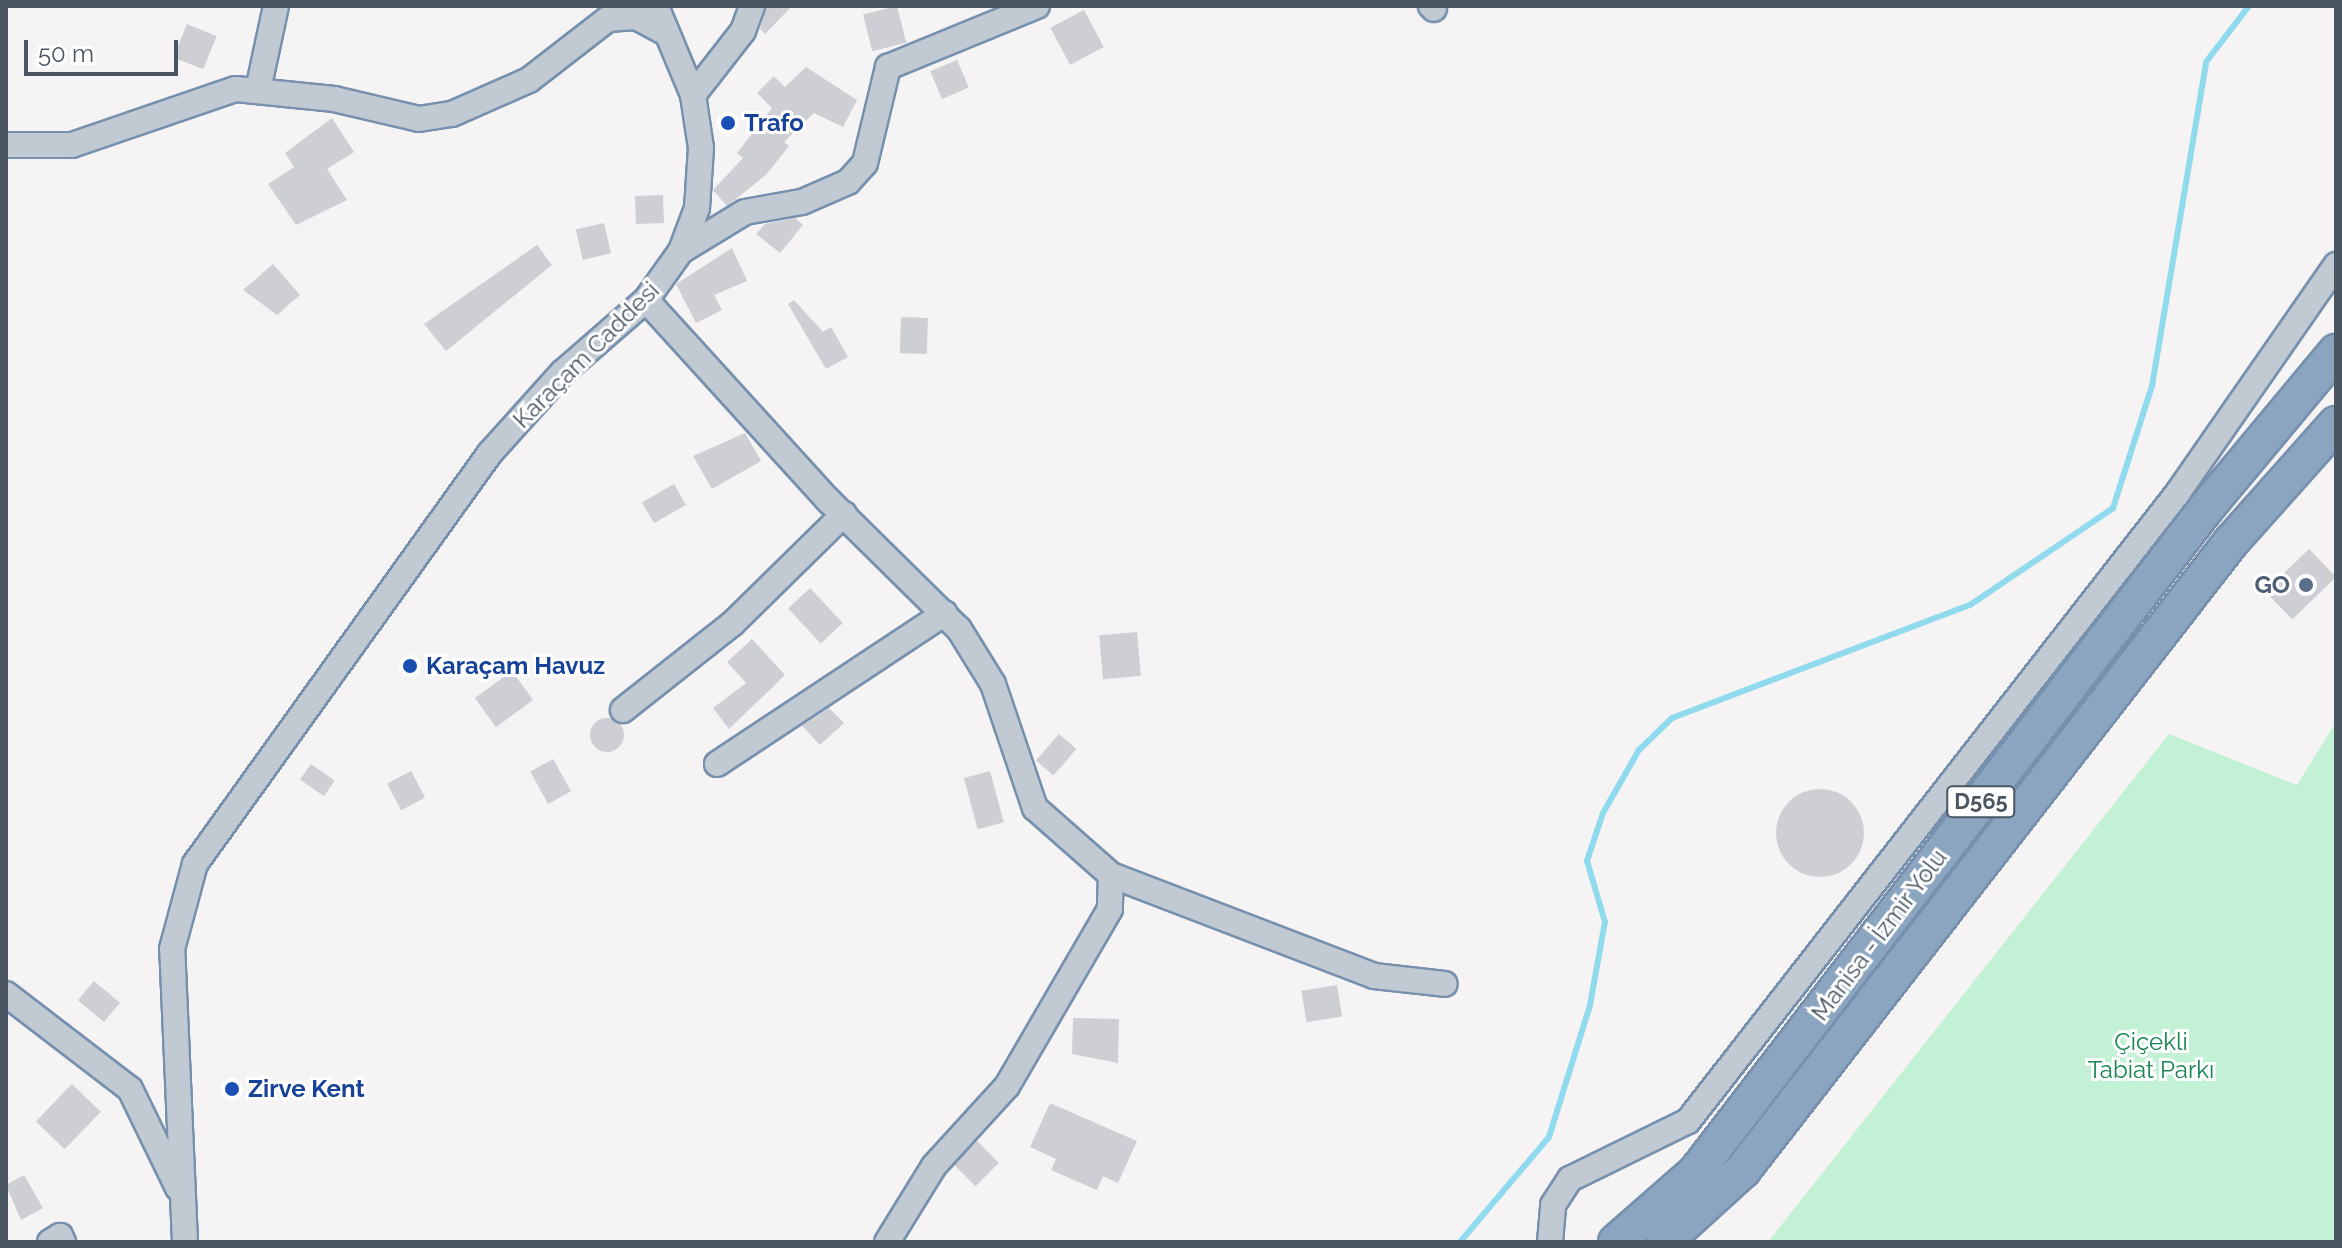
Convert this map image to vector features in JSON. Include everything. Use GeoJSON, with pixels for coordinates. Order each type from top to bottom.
{"type":"FeatureCollection","features":[{"type":"Feature","properties":{"kind":"highway","name":"Manisa - İzmir Yolu"},"geometry":{"type":"LineString","coordinates":[[1616,1242],[1696,1172],[2207,507],[2336,352]]}},
{"type":"Feature","properties":{"kind":"highway","name":"Manisa - İzmir Yolu"},"geometry":{"type":"LineString","coordinates":[[1664,1242],[1743,1170],[2231,542],[2336,424]]}},
{"type":"Feature","properties":{"kind":"street"},"geometry":{"type":"LineString","coordinates":[[258,90],[276,6]]}},
{"type":"Feature","properties":{"kind":"street","name":"Karaçam Caddesi"},"geometry":{"type":"LineString","coordinates":[[185,1242],[187,1208],[173,1094],[172,949],[195,864],[490,453],[562,373],[646,300],[681,251],[697,208],[701,148],[693,95],[662,31],[656,6]]}},
{"type":"Feature","properties":{"kind":"street"},"geometry":{"type":"LineString","coordinates":[[693,95],[743,31],[752,6]]}},
{"type":"Feature","properties":{"kind":"street"},"geometry":{"type":"LineString","coordinates":[[681,251],[745,212],[802,202],[848,182],[865,163],[888,67],[1037,6]]}},
{"type":"Feature","properties":{"kind":"street"},"geometry":{"type":"LineString","coordinates":[[6,145],[72,145],[236,89],[430,118],[529,80],[608,19],[636,17],[662,31]]}},
{"type":"Feature","properties":{"kind":"street"},"geometry":{"type":"LineString","coordinates":[[1550,1242],[1553,1205],[1570,1179],[1688,1121],[2177,494],[2336,265]]}},
{"type":"Feature","properties":{"kind":"street"},"geometry":{"type":"LineString","coordinates":[[646,300],[844,514],[945,613],[993,684],[1035,808],[1111,875],[1374,976],[1445,984]]}},
{"type":"Feature","properties":{"kind":"street"},"geometry":{"type":"LineString","coordinates":[[623,710],[732,624],[844,514]]}},
{"type":"Feature","properties":{"kind":"street"},"geometry":{"type":"LineString","coordinates":[[717,764],[945,613]]}},
{"type":"Feature","properties":{"kind":"street"},"geometry":{"type":"LineString","coordinates":[[887,1242],[934,1166],[1007,1086],[1110,909],[1111,875]]}},
{"type":"Feature","properties":{"kind":"street"},"geometry":{"type":"LineString","coordinates":[[6,994],[130,1089],[187,1208]]}},
{"type":"Feature","properties":{"kind":"street"},"geometry":{"type":"LineString","coordinates":[[50,1242],[60,1236],[63,1242]]}},
{"type":"Feature","properties":{"kind":"green space","name":"Çiçekli Tabiat Parkı"},"geometry":{"type":"Polygon","coordinates":[[[2336,722],[2336,1242],[1768,1242],[2169,734],[2297,785],[2336,722]]]}},
{"type":"Feature","properties":{"kind":"building"},"geometry":{"type":"Polygon","coordinates":[[[767,6],[792,6],[765,34],[760,29],[767,6]]]}},
{"type":"Feature","properties":{"kind":"building"},"geometry":{"type":"Polygon","coordinates":[[[897,6],[906,43],[872,51],[863,14],[897,6]]]}},
{"type":"Feature","properties":{"kind":"building"},"geometry":{"type":"Polygon","coordinates":[[[1084,10],[1104,47],[1070,65],[1050,28],[1084,10]]]}},
{"type":"Feature","properties":{"kind":"building"},"geometry":{"type":"Polygon","coordinates":[[[187,24],[217,36],[203,69],[174,57],[187,24]]]}},
{"type":"Feature","properties":{"kind":"building"},"geometry":{"type":"Polygon","coordinates":[[[957,60],[969,88],[942,99],[930,71],[957,60]]]}},
{"type":"Feature","properties":{"kind":"building"},"geometry":{"type":"Polygon","coordinates":[[[806,67],[857,100],[843,127],[814,113],[784,142],[789,146],[766,175],[727,206],[713,190],[743,158],[737,153],[772,108],[757,93],[774,76],[785,87],[806,67]]]}},
{"type":"Feature","properties":{"kind":"building"},"geometry":{"type":"Polygon","coordinates":[[[332,118],[354,152],[327,169],[347,200],[296,225],[268,184],[294,167],[285,153],[332,118]]]}},
{"type":"Feature","properties":{"kind":"building"},"geometry":{"type":"Polygon","coordinates":[[[663,195],[664,223],[636,224],[635,196],[663,195]]]}},
{"type":"Feature","properties":{"kind":"building"},"geometry":{"type":"Polygon","coordinates":[[[795,218],[803,225],[780,253],[756,234],[765,224],[795,218]]]}},
{"type":"Feature","properties":{"kind":"building"},"geometry":{"type":"Polygon","coordinates":[[[604,223],[611,253],[583,260],[576,230],[604,223]]]}},
{"type":"Feature","properties":{"kind":"building"},"geometry":{"type":"Polygon","coordinates":[[[537,245],[552,265],[446,351],[424,324],[537,245]]]}},
{"type":"Feature","properties":{"kind":"building"},"geometry":{"type":"Polygon","coordinates":[[[732,248],[747,281],[714,295],[722,310],[696,323],[676,284],[732,248]]]}},
{"type":"Feature","properties":{"kind":"building"},"geometry":{"type":"Polygon","coordinates":[[[273,264],[300,295],[277,315],[243,290],[273,264]]]}},
{"type":"Feature","properties":{"kind":"building"},"geometry":{"type":"Polygon","coordinates":[[[794,300],[823,332],[831,327],[848,357],[826,369],[788,304],[794,300]]]}},
{"type":"Feature","properties":{"kind":"building"},"geometry":{"type":"Polygon","coordinates":[[[901,317],[928,318],[927,354],[900,353],[901,317]]]}},
{"type":"Feature","properties":{"kind":"building"},"geometry":{"type":"Polygon","coordinates":[[[745,433],[761,461],[712,489],[693,456],[745,433]]]}},
{"type":"Feature","properties":{"kind":"building"},"geometry":{"type":"Polygon","coordinates":[[[674,484],[686,505],[654,523],[642,502],[674,484]]]}},
{"type":"Feature","properties":{"kind":"building"},"geometry":{"type":"Polygon","coordinates":[[[2309,549],[2336,577],[2292,619],[2265,591],[2309,549]]]}},
{"type":"Feature","properties":{"kind":"building"},"geometry":{"type":"Polygon","coordinates":[[[810,588],[843,623],[821,644],[788,608],[810,588]]]}},
{"type":"Feature","properties":{"kind":"building"},"geometry":{"type":"Polygon","coordinates":[[[1137,632],[1141,676],[1103,679],[1099,635],[1137,632]]]}},
{"type":"Feature","properties":{"kind":"building"},"geometry":{"type":"Polygon","coordinates":[[[752,639],[785,675],[729,729],[713,708],[746,683],[727,662],[752,639]]]}},
{"type":"Feature","properties":{"kind":"building"},"geometry":{"type":"Polygon","coordinates":[[[512,671],[533,700],[496,727],[475,698],[512,671]]]}},
{"type":"Feature","properties":{"kind":"building"},"geometry":{"type":"Polygon","coordinates":[[[829,708],[844,723],[820,745],[802,726],[829,708]]]}},
{"type":"Feature","properties":{"kind":"building"},"geometry":{"type":"Polygon","coordinates":[[[607,718],[619,723],[624,735],[619,747],[607,752],[595,747],[590,735],[595,723],[607,718]]]}},
{"type":"Feature","properties":{"kind":"building"},"geometry":{"type":"Polygon","coordinates":[[[1059,734],[1076,749],[1053,776],[1036,760],[1059,734]]]}},
{"type":"Feature","properties":{"kind":"building"},"geometry":{"type":"Polygon","coordinates":[[[553,759],[571,791],[548,804],[530,772],[553,759]]]}},
{"type":"Feature","properties":{"kind":"building"},"geometry":{"type":"Polygon","coordinates":[[[311,764],[335,781],[324,796],[300,780],[311,764]]]}},
{"type":"Feature","properties":{"kind":"building"},"geometry":{"type":"Polygon","coordinates":[[[411,771],[425,797],[401,810],[387,784],[411,771]]]}},
{"type":"Feature","properties":{"kind":"building"},"geometry":{"type":"Polygon","coordinates":[[[990,771],[1004,822],[978,829],[964,778],[990,771]]]}},
{"type":"Feature","properties":{"kind":"building"},"geometry":{"type":"Polygon","coordinates":[[[1820,789],[1845,796],[1857,808],[1864,833],[1857,858],[1845,870],[1820,877],[1795,870],[1783,858],[1776,833],[1783,808],[1795,796],[1820,789]]]}},
{"type":"Feature","properties":{"kind":"building"},"geometry":{"type":"Polygon","coordinates":[[[94,981],[120,1003],[104,1022],[78,1000],[94,981]]]}},
{"type":"Feature","properties":{"kind":"building"},"geometry":{"type":"Polygon","coordinates":[[[1337,985],[1342,1017],[1306,1022],[1301,991],[1337,985]]]}},
{"type":"Feature","properties":{"kind":"building"},"geometry":{"type":"Polygon","coordinates":[[[1073,1018],[1119,1019],[1118,1063],[1072,1054],[1073,1018]]]}},
{"type":"Feature","properties":{"kind":"building"},"geometry":{"type":"Polygon","coordinates":[[[72,1084],[101,1112],[65,1149],[36,1121],[72,1084]]]}},
{"type":"Feature","properties":{"kind":"building"},"geometry":{"type":"Polygon","coordinates":[[[1050,1103],[1137,1141],[1118,1183],[1103,1176],[1097,1190],[1051,1170],[1056,1159],[1030,1147],[1050,1103]]]}},
{"type":"Feature","properties":{"kind":"building"},"geometry":{"type":"Polygon","coordinates":[[[977,1141],[999,1163],[976,1186],[954,1164],[977,1141]]]}},
{"type":"Feature","properties":{"kind":"building"},"geometry":{"type":"Polygon","coordinates":[[[24,1175],[43,1208],[21,1220],[6,1185],[24,1175]]]}},
{"type":"Feature","properties":{"kind":"waterway"},"geometry":{"type":"LineString","coordinates":[[1460,1242],[1549,1137],[1590,1005],[1605,922],[1587,861],[1603,813],[1639,750],[1672,718],[1970,605],[2113,508],[2152,386],[2206,62],[2249,6]]}},
{"type":"Feature","properties":{"kind":"place","name":"Trafo"},"geometry":{"type":"Point","coordinates":[728,123]}},
{"type":"Feature","properties":{"kind":"place","name":"GO"},"geometry":{"type":"Point","coordinates":[2306,585]}},
{"type":"Feature","properties":{"kind":"place","name":"Karaçam Havuz"},"geometry":{"type":"Point","coordinates":[410,666]}},
{"type":"Feature","properties":{"kind":"place","name":"Zirve Kent"},"geometry":{"type":"Point","coordinates":[232,1089]}}]}
